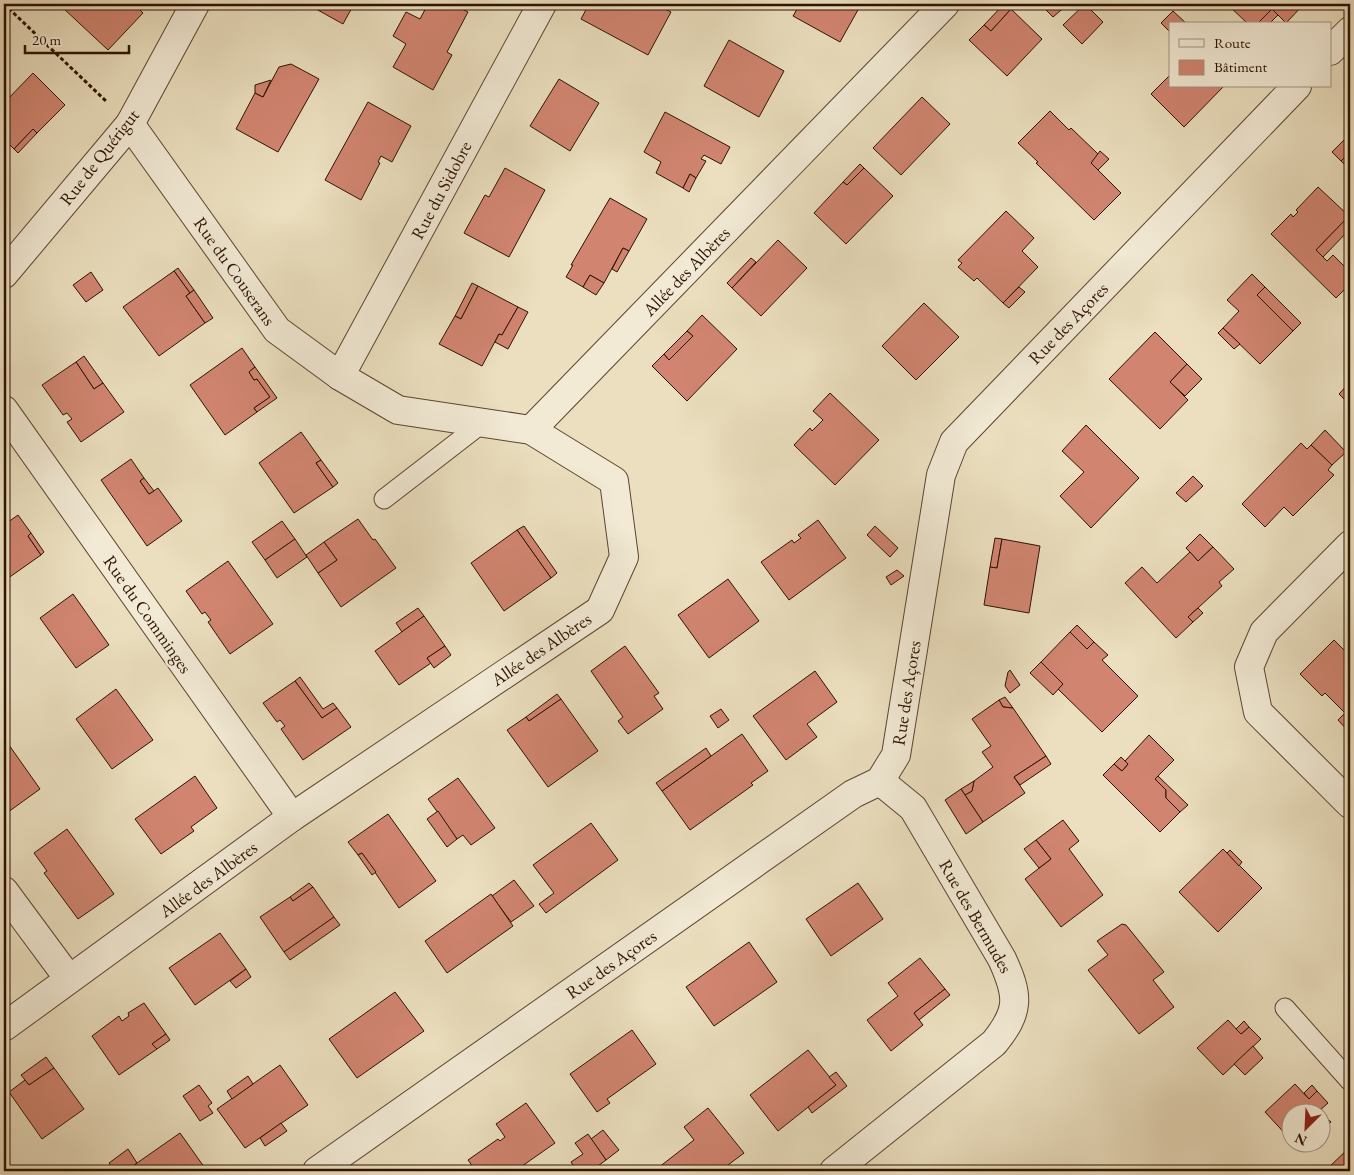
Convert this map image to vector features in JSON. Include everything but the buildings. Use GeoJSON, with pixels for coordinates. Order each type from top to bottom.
{"type":"FeatureCollection","features":[{"type":"Feature","properties":{"kind":"street","name":"Rue de Quérigut"},"geometry":{"type":"LineString","coordinates":[[4,274],[130,124],[195,4]]}},
{"type":"Feature","properties":{"kind":"street","name":"Rue du Sidobre"},"geometry":{"type":"LineString","coordinates":[[340,376],[542,4]]}},
{"type":"Feature","properties":{"kind":"street","name":"Allée des Albères"},"geometry":{"type":"LineString","coordinates":[[4,1027],[292,817],[600,610],[624,557],[614,481],[531,430],[945,4]]}},
{"type":"Feature","properties":{"kind":"street"},"geometry":{"type":"LineString","coordinates":[[1332,50],[1350,31]]}},
{"type":"Feature","properties":{"kind":"street","name":"Rue des Açores"},"geometry":{"type":"LineString","coordinates":[[316,1171],[853,794],[880,781],[896,755],[941,474],[954,442],[1295,88]]}},
{"type":"Feature","properties":{"kind":"street","name":"Rue du Couserans"},"geometry":{"type":"LineString","coordinates":[[130,124],[277,330],[340,376],[398,410],[481,424],[531,430]]}},
{"type":"Feature","properties":{"kind":"street","name":"Rue du Comminges"},"geometry":{"type":"LineString","coordinates":[[4,410],[292,817]]}},
{"type":"Feature","properties":{"kind":"street"},"geometry":{"type":"LineString","coordinates":[[1350,544],[1264,632],[1249,667],[1258,712],[1350,804]]}},
{"type":"Feature","properties":{"kind":"street","name":"Rue des Bermudes"},"geometry":{"type":"LineString","coordinates":[[834,1171],[994,1043],[1008,1026],[1014,1008],[1013,982],[1002,959],[913,808],[880,781]]}},
{"type":"Feature","properties":{"kind":"street"},"geometry":{"type":"LineString","coordinates":[[4,890],[69,980]]}},
{"type":"Feature","properties":{"kind":"lane"},"geometry":{"type":"LineString","coordinates":[[384,499],[481,424]]}},
{"type":"Feature","properties":{"kind":"lane"},"geometry":{"type":"LineString","coordinates":[[1285,1008],[1350,1080]]}},
{"type":"Feature","properties":{"kind":"path"},"geometry":{"type":"LineString","coordinates":[[4,4],[130,124]]}}]}
